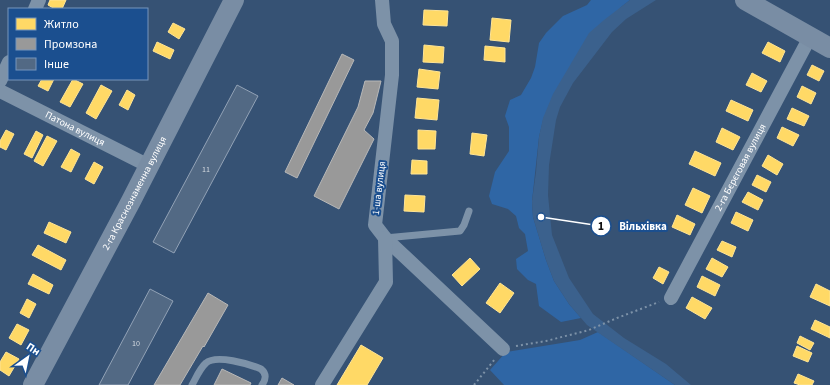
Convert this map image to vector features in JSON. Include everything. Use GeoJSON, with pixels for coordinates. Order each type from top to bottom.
{"type":"FeatureCollection","features":[{"type":"Feature","properties":{"kind":"street","name":"2-га Краснознаменна вулиця"},"geometry":{"type":"LineString","coordinates":[[33,385],[149,166],[234,0]]}},
{"type":"Feature","properties":{"kind":"street","name":"1-ша вулиця"},"geometry":{"type":"LineString","coordinates":[[382,0],[384,24],[392,42],[392,75],[375,225],[385,238],[502,349]]}},
{"type":"Feature","properties":{"kind":"street"},"geometry":{"type":"LineString","coordinates":[[745,0],[830,48]]}},
{"type":"Feature","properties":{"kind":"street","name":"2-га Бєрєговая вулиця"},"geometry":{"type":"LineString","coordinates":[[671,298],[810,37]]}},
{"type":"Feature","properties":{"kind":"street"},"geometry":{"type":"LineString","coordinates":[[0,81],[8,64]]}},
{"type":"Feature","properties":{"kind":"street","name":"Патона вулиця"},"geometry":{"type":"LineString","coordinates":[[0,92],[149,166]]}},
{"type":"Feature","properties":{"kind":"street"},"geometry":{"type":"LineString","coordinates":[[322,385],[386,282],[385,238]]}},
{"type":"Feature","properties":{"kind":"lane"},"geometry":{"type":"LineString","coordinates":[[385,238],[460,231],[469,211]]}},
{"type":"Feature","properties":{"kind":"lane"},"geometry":{"type":"LineString","coordinates":[[192,385],[204,364],[215,359],[223,359],[261,369],[266,379],[262,385]]}},
{"type":"Feature","properties":{"kind":"path"},"geometry":{"type":"LineString","coordinates":[[474,385],[502,349],[546,341],[589,330],[671,298]]}},
{"type":"Feature","properties":{"kind":"shaded area"},"geometry":{"type":"Polygon","coordinates":[[[591,0],[630,0],[621,7],[543,120],[539,137],[532,201],[533,217],[554,281],[569,304],[581,318],[561,322],[539,306],[536,284],[528,280],[517,269],[516,259],[528,251],[525,234],[519,228],[516,216],[508,209],[492,204],[489,196],[495,172],[509,151],[509,127],[505,116],[510,100],[521,95],[531,78],[535,67],[539,43],[546,33],[563,16],[587,5],[591,0]]]}},
{"type":"Feature","properties":{"kind":"shaded area"},"geometry":{"type":"Polygon","coordinates":[[[630,0],[656,0],[626,19],[612,32],[573,83],[560,107],[556,120],[549,165],[548,195],[552,235],[569,278],[593,314],[624,338],[666,364],[691,385],[675,385],[587,325],[569,304],[554,281],[533,217],[532,201],[539,137],[543,118],[553,94],[589,33],[630,0]]]}},
{"type":"Feature","properties":{"kind":"shaded area"},"geometry":{"type":"Polygon","coordinates":[[[598,332],[675,385],[504,385],[490,370],[506,352],[580,340],[598,332]]]}},
{"type":"Feature","properties":{"kind":"building: Житло"},"geometry":{"type":"Polygon","coordinates":[[[50,0],[66,0],[62,8],[53,8],[48,5],[50,0]]]}},
{"type":"Feature","properties":{"kind":"building: Житло"},"geometry":{"type":"Polygon","coordinates":[[[424,10],[448,11],[447,26],[423,25],[424,10]]]}},
{"type":"Feature","properties":{"kind":"building: Житло"},"geometry":{"type":"Polygon","coordinates":[[[492,18],[511,20],[509,42],[490,40],[492,18]]]}},
{"type":"Feature","properties":{"kind":"building: Житло"},"geometry":{"type":"Polygon","coordinates":[[[173,23],[185,29],[179,39],[168,32],[173,23]]]}},
{"type":"Feature","properties":{"kind":"building: Житло"},"geometry":{"type":"Polygon","coordinates":[[[157,42],[174,50],[170,59],[153,51],[157,42]]]}},
{"type":"Feature","properties":{"kind":"building: Житло"},"geometry":{"type":"Polygon","coordinates":[[[768,42],[785,51],[780,62],[762,53],[768,42]]]}},
{"type":"Feature","properties":{"kind":"building: Житло"},"geometry":{"type":"Polygon","coordinates":[[[424,45],[444,47],[443,63],[423,62],[424,45]]]}},
{"type":"Feature","properties":{"kind":"building: Житло"},"geometry":{"type":"Polygon","coordinates":[[[485,46],[505,48],[505,62],[484,60],[485,46]]]}},
{"type":"Feature","properties":{"kind":"building: Житло"},"geometry":{"type":"Polygon","coordinates":[[[812,65],[824,71],[819,81],[807,75],[812,65]]]}},
{"type":"Feature","properties":{"kind":"building: Житло"},"geometry":{"type":"Polygon","coordinates":[[[419,69],[440,72],[438,89],[417,87],[419,69]]]}},
{"type":"Feature","properties":{"kind":"building: Житло"},"geometry":{"type":"Polygon","coordinates":[[[752,73],[767,81],[761,92],[746,85],[752,73]]]}},
{"type":"Feature","properties":{"kind":"building: Житло"},"geometry":{"type":"Polygon","coordinates":[[[41,80],[54,80],[48,91],[38,86],[41,80]]]}},
{"type":"Feature","properties":{"kind":"building: Житло"},"geometry":{"type":"Polygon","coordinates":[[[72,80],[83,84],[70,107],[60,102],[72,80]]]}},
{"type":"Feature","properties":{"kind":"building: Житло"},"geometry":{"type":"Polygon","coordinates":[[[101,85],[112,91],[96,119],[86,113],[101,85]]]}},
{"type":"Feature","properties":{"kind":"building: Житло"},"geometry":{"type":"Polygon","coordinates":[[[802,86],[816,93],[811,104],[797,97],[802,86]]]}},
{"type":"Feature","properties":{"kind":"building: Житло"},"geometry":{"type":"Polygon","coordinates":[[[127,90],[135,95],[128,110],[119,105],[127,90]]]}},
{"type":"Feature","properties":{"kind":"building: Житло"},"geometry":{"type":"Polygon","coordinates":[[[417,98],[439,100],[437,120],[415,118],[417,98]]]}},
{"type":"Feature","properties":{"kind":"building: Житло"},"geometry":{"type":"Polygon","coordinates":[[[731,100],[753,110],[748,121],[726,111],[731,100]]]}},
{"type":"Feature","properties":{"kind":"building: Житло"},"geometry":{"type":"Polygon","coordinates":[[[792,108],[809,116],[804,126],[787,119],[792,108]]]}},
{"type":"Feature","properties":{"kind":"building: Житло"},"geometry":{"type":"Polygon","coordinates":[[[782,127],[799,135],[793,146],[777,138],[782,127]]]}},
{"type":"Feature","properties":{"kind":"building: Житло"},"geometry":{"type":"Polygon","coordinates":[[[722,128],[740,137],[733,150],[716,142],[722,128]]]}},
{"type":"Feature","properties":{"kind":"building: Житло"},"geometry":{"type":"Polygon","coordinates":[[[6,130],[14,134],[6,150],[0,147],[0,141],[6,130]]]}},
{"type":"Feature","properties":{"kind":"building: Житло"},"geometry":{"type":"Polygon","coordinates":[[[418,130],[436,131],[435,149],[418,149],[418,130]]]}},
{"type":"Feature","properties":{"kind":"building: Житло"},"geometry":{"type":"Polygon","coordinates":[[[36,131],[43,135],[32,158],[24,154],[36,131]]]}},
{"type":"Feature","properties":{"kind":"building: Житло"},"geometry":{"type":"Polygon","coordinates":[[[472,133],[487,135],[484,156],[470,154],[472,133]]]}},
{"type":"Feature","properties":{"kind":"building: Житло"},"geometry":{"type":"Polygon","coordinates":[[[47,136],[57,141],[43,166],[34,161],[47,136]]]}},
{"type":"Feature","properties":{"kind":"building: Житло"},"geometry":{"type":"Polygon","coordinates":[[[71,149],[80,154],[71,172],[61,167],[71,149]]]}},
{"type":"Feature","properties":{"kind":"building: Житло"},"geometry":{"type":"Polygon","coordinates":[[[695,151],[721,163],[715,176],[689,164],[695,151]]]}},
{"type":"Feature","properties":{"kind":"building: Житло"},"geometry":{"type":"Polygon","coordinates":[[[768,155],[783,164],[777,175],[762,166],[768,155]]]}},
{"type":"Feature","properties":{"kind":"building: Житло"},"geometry":{"type":"Polygon","coordinates":[[[412,160],[427,161],[427,174],[411,174],[412,160]]]}},
{"type":"Feature","properties":{"kind":"building: Житло"},"geometry":{"type":"Polygon","coordinates":[[[94,162],[103,167],[94,184],[85,179],[94,162]]]}},
{"type":"Feature","properties":{"kind":"building: Житло"},"geometry":{"type":"Polygon","coordinates":[[[757,175],[771,182],[766,192],[752,185],[757,175]]]}},
{"type":"Feature","properties":{"kind":"building: Житло"},"geometry":{"type":"Polygon","coordinates":[[[693,188],[710,196],[702,213],[685,205],[693,188]]]}},
{"type":"Feature","properties":{"kind":"building: Житло"},"geometry":{"type":"Polygon","coordinates":[[[748,192],[763,200],[758,210],[742,202],[748,192]]]}},
{"type":"Feature","properties":{"kind":"building: Житло"},"geometry":{"type":"Polygon","coordinates":[[[405,195],[425,196],[424,212],[404,211],[405,195]]]}},
{"type":"Feature","properties":{"kind":"building: Житло"},"geometry":{"type":"Polygon","coordinates":[[[736,212],[753,220],[748,231],[731,223],[736,212]]]}},
{"type":"Feature","properties":{"kind":"building: Житло"},"geometry":{"type":"Polygon","coordinates":[[[677,215],[695,224],[690,235],[672,227],[677,215]]]}},
{"type":"Feature","properties":{"kind":"building: Житло"},"geometry":{"type":"Polygon","coordinates":[[[49,222],[71,232],[66,243],[44,233],[49,222]]]}},
{"type":"Feature","properties":{"kind":"building: Житло"},"geometry":{"type":"Polygon","coordinates":[[[722,241],[736,247],[732,257],[717,250],[722,241]]]}},
{"type":"Feature","properties":{"kind":"building: Житло"},"geometry":{"type":"Polygon","coordinates":[[[38,245],[66,260],[61,270],[32,255],[38,245]]]}},
{"type":"Feature","properties":{"kind":"building: Житло"},"geometry":{"type":"Polygon","coordinates":[[[470,258],[480,269],[462,286],[452,275],[470,258]]]}},
{"type":"Feature","properties":{"kind":"building: Житло"},"geometry":{"type":"Polygon","coordinates":[[[712,258],[728,267],[722,277],[706,269],[712,258]]]}},
{"type":"Feature","properties":{"kind":"building: Житло"},"geometry":{"type":"Polygon","coordinates":[[[659,267],[669,272],[663,284],[653,278],[659,267]]]}},
{"type":"Feature","properties":{"kind":"building: Житло"},"geometry":{"type":"Polygon","coordinates":[[[33,274],[53,285],[49,294],[28,284],[33,274]]]}},
{"type":"Feature","properties":{"kind":"building: Житло"},"geometry":{"type":"Polygon","coordinates":[[[702,276],[720,285],[715,296],[697,287],[702,276]]]}},
{"type":"Feature","properties":{"kind":"building: Житло"},"geometry":{"type":"Polygon","coordinates":[[[500,283],[514,293],[500,313],[486,303],[500,283]]]}},
{"type":"Feature","properties":{"kind":"building: Житло"},"geometry":{"type":"Polygon","coordinates":[[[816,284],[830,291],[830,306],[810,297],[816,284]]]}},
{"type":"Feature","properties":{"kind":"building: Житло"},"geometry":{"type":"Polygon","coordinates":[[[692,297],[712,308],[705,319],[686,308],[692,297]]]}},
{"type":"Feature","properties":{"kind":"building: Житло"},"geometry":{"type":"Polygon","coordinates":[[[27,299],[36,304],[29,318],[20,313],[27,299]]]}},
{"type":"Feature","properties":{"kind":"building: Житло"},"geometry":{"type":"Polygon","coordinates":[[[815,320],[830,327],[830,338],[811,329],[815,320]]]}},
{"type":"Feature","properties":{"kind":"building: Житло"},"geometry":{"type":"Polygon","coordinates":[[[17,324],[29,330],[21,345],[9,338],[17,324]]]}},
{"type":"Feature","properties":{"kind":"building: Житло"},"geometry":{"type":"Polygon","coordinates":[[[800,336],[814,343],[810,350],[797,343],[800,336]]]}},
{"type":"Feature","properties":{"kind":"building: Житло"},"geometry":{"type":"Polygon","coordinates":[[[361,345],[383,358],[367,385],[337,385],[361,345]]]}},
{"type":"Feature","properties":{"kind":"building: Житло"},"geometry":{"type":"Polygon","coordinates":[[[797,346],[812,353],[808,362],[793,356],[797,346]]]}},
{"type":"Feature","properties":{"kind":"building: Житло"},"geometry":{"type":"Polygon","coordinates":[[[6,352],[19,359],[9,376],[0,370],[0,362],[6,352]]]}},
{"type":"Feature","properties":{"kind":"building: Житло"},"geometry":{"type":"Polygon","coordinates":[[[798,374],[814,381],[812,385],[800,385],[794,383],[798,374]]]}},
{"type":"Feature","properties":{"kind":"building: Промзона"},"geometry":{"type":"Polygon","coordinates":[[[342,54],[354,60],[297,178],[285,172],[342,54]]]}},
{"type":"Feature","properties":{"kind":"building: Промзона"},"geometry":{"type":"Polygon","coordinates":[[[365,81],[381,81],[373,113],[364,130],[374,139],[339,209],[314,196],[358,107],[365,81]]]}},
{"type":"Feature","properties":{"kind":"building: Промзона"},"geometry":{"type":"Polygon","coordinates":[[[208,293],[228,305],[204,347],[203,346],[180,385],[154,385],[208,293]]]}},
{"type":"Feature","properties":{"kind":"building: Промзона"},"geometry":{"type":"Polygon","coordinates":[[[222,369],[251,383],[250,385],[214,385],[222,369]]]}},
{"type":"Feature","properties":{"kind":"building: Промзона"},"geometry":{"type":"Polygon","coordinates":[[[282,378],[294,385],[278,385],[282,378]]]}},
{"type":"Feature","properties":{"kind":"building: Інше"},"geometry":{"type":"Polygon","coordinates":[[[237,85],[258,96],[174,253],[153,242],[237,85]]]}},
{"type":"Feature","properties":{"kind":"building: Інше"},"geometry":{"type":"Polygon","coordinates":[[[150,289],[173,301],[128,385],[99,385],[150,289]]]}},
{"type":"Feature","properties":{"kind":"place","name":"Вільхівка"},"geometry":{"type":"Point","coordinates":[541,217]}}]}
